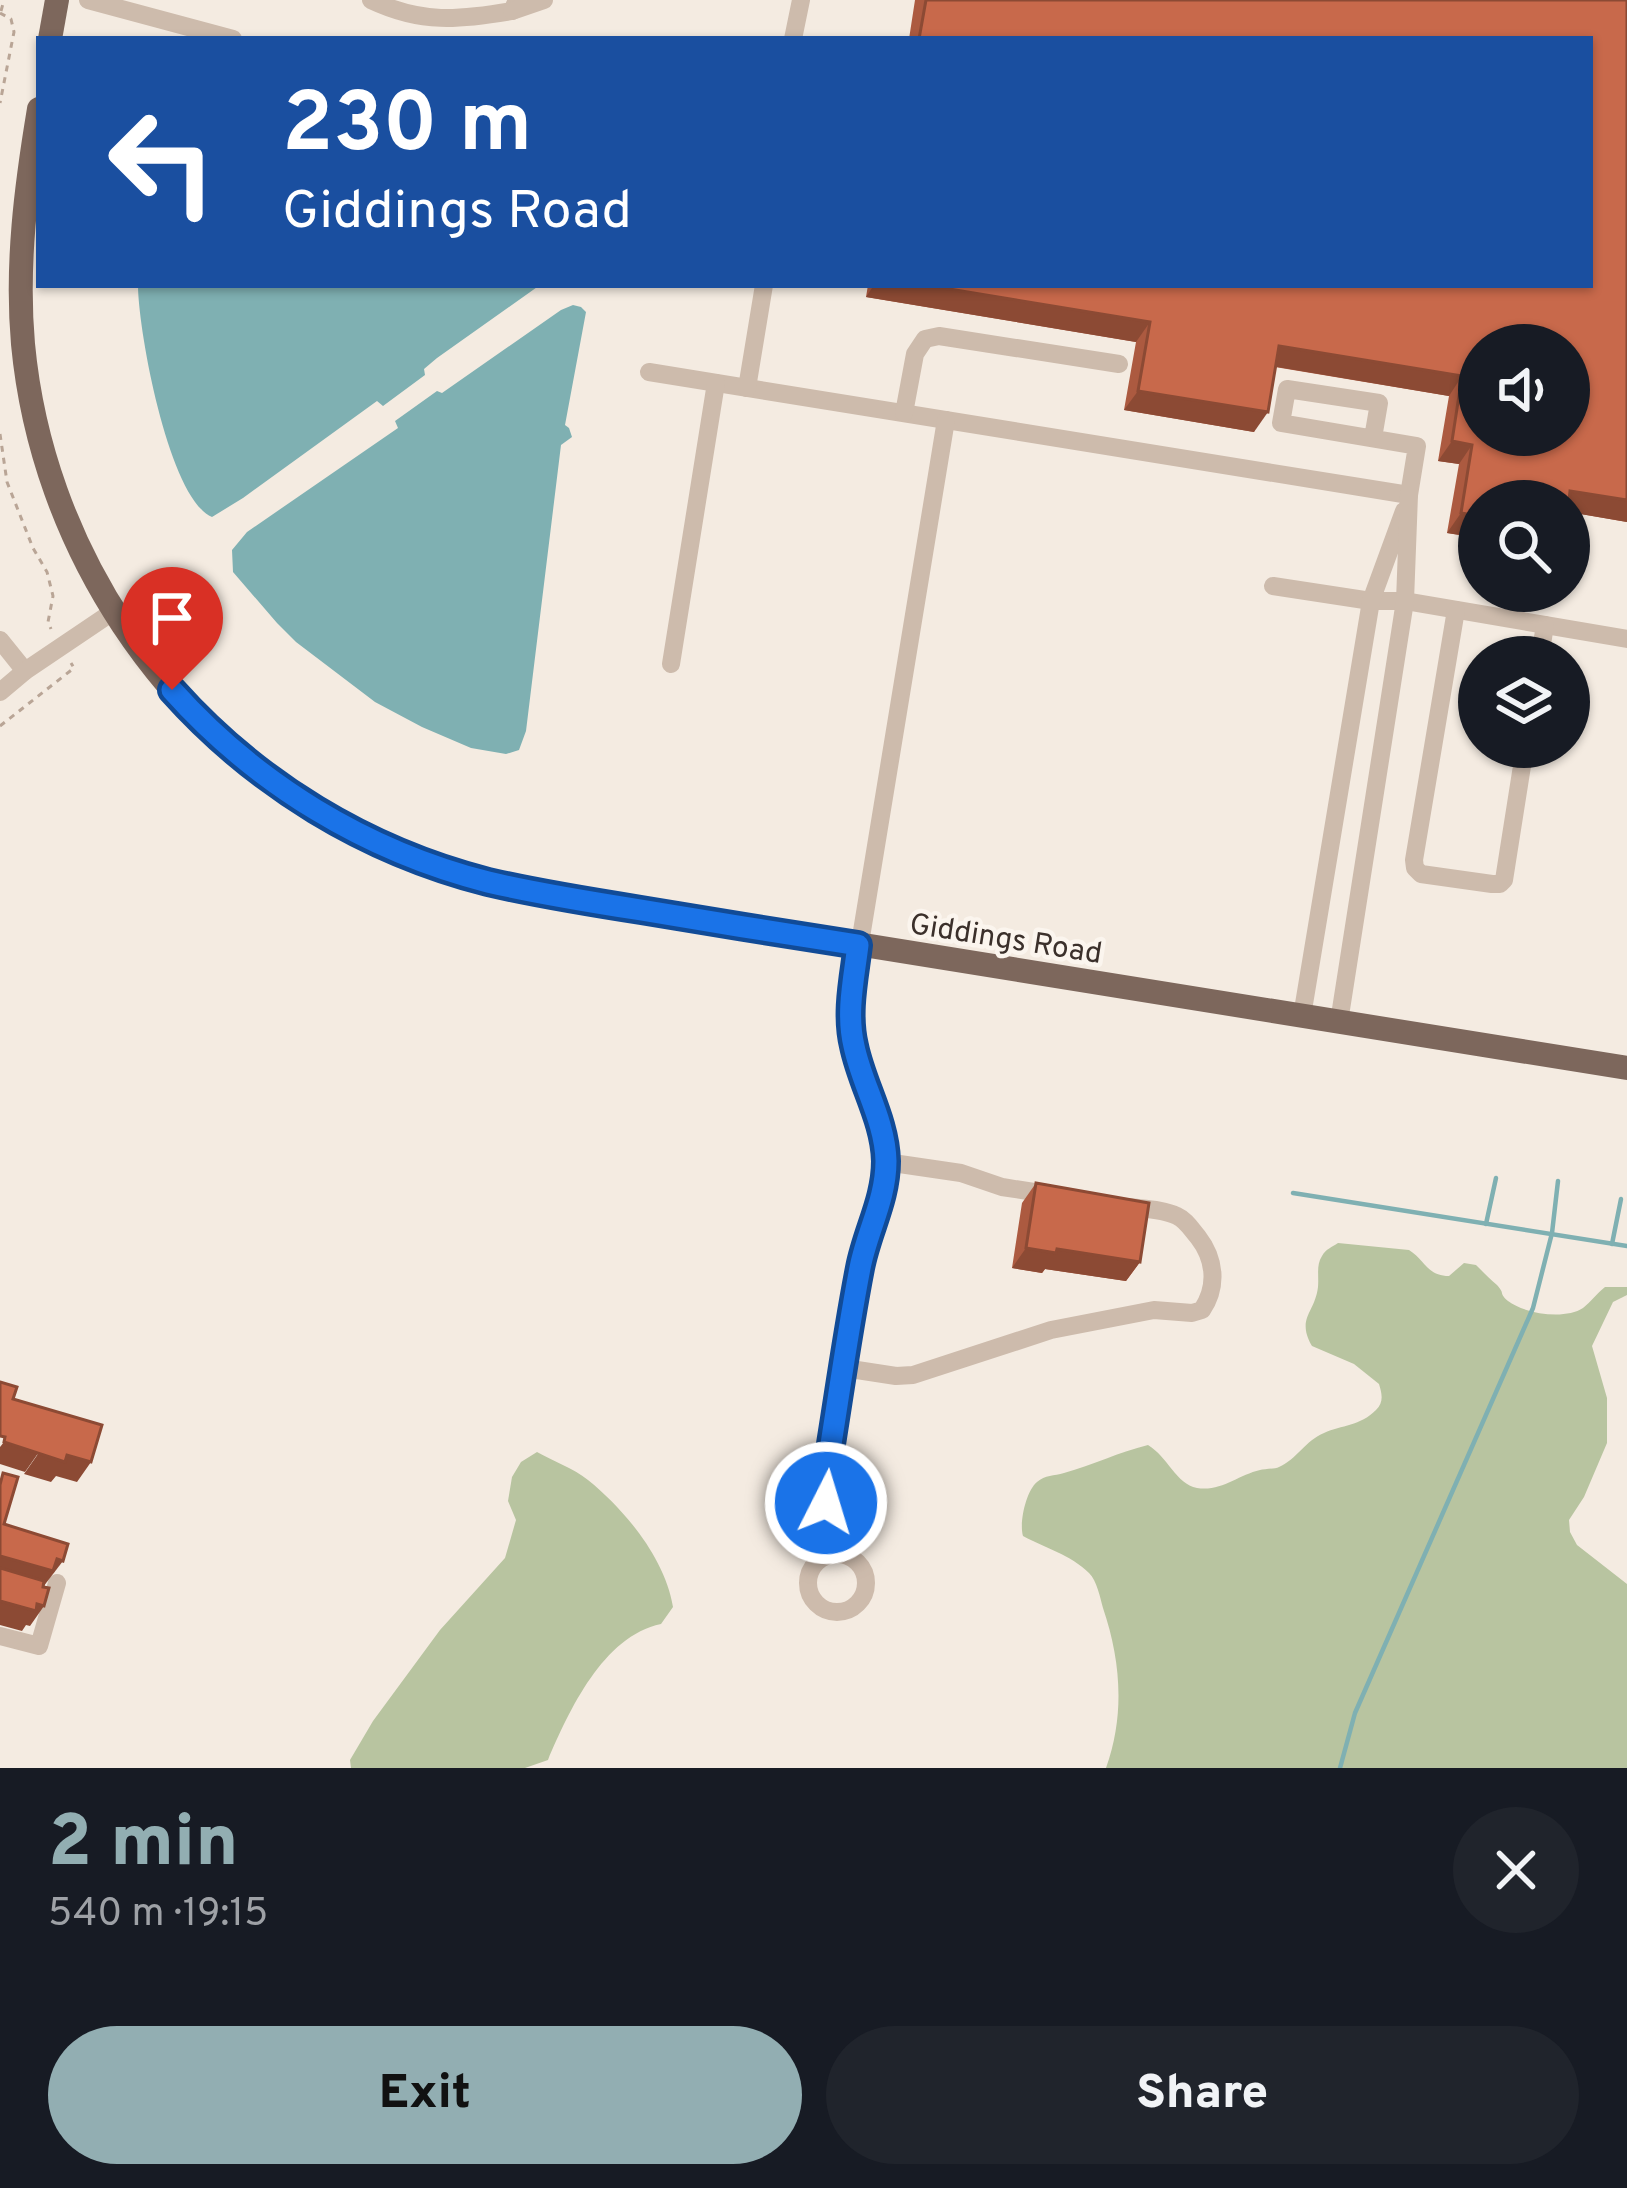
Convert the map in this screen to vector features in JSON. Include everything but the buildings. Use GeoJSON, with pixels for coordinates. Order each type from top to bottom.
{"type":"FeatureCollection","features":[{"type":"Feature","properties":{"kind":"main road"},"geometry":{"type":"LineString","coordinates":[[51,36],[57,0]]}},
{"type":"Feature","properties":{"kind":"main road","name":"Giddings Road"},"geometry":{"type":"LineString","coordinates":[[36,129],[26,194],[20,297],[38,435],[60,503],[114,611],[172,690],[241,758],[320,813],[381,845],[444,869],[522,890],[1627,1068]]}},
{"type":"Feature","properties":{"kind":"street"},"geometry":{"type":"LineString","coordinates":[[88,0],[222,36]]}},
{"type":"Feature","properties":{"kind":"street"},"geometry":{"type":"LineString","coordinates":[[371,0],[409,14],[462,20],[544,0]]}},
{"type":"Feature","properties":{"kind":"street"},"geometry":{"type":"LineString","coordinates":[[795,36],[801,0]]}},
{"type":"Feature","properties":{"kind":"street"},"geometry":{"type":"LineString","coordinates":[[747,388],[764,288]]}},
{"type":"Feature","properties":{"kind":"street"},"geometry":{"type":"LineString","coordinates":[[904,413],[915,354],[925,339],[939,335],[1118,364]]}},
{"type":"Feature","properties":{"kind":"street"},"geometry":{"type":"LineString","coordinates":[[649,372],[1409,495]]}},
{"type":"Feature","properties":{"kind":"street"},"geometry":{"type":"LineString","coordinates":[[671,664],[716,383]]}},
{"type":"Feature","properties":{"kind":"street"},"geometry":{"type":"LineString","coordinates":[[1339,1022],[1405,602],[1409,495],[1418,446],[1281,423],[1286,389],[1378,403],[1373,438]]}},
{"type":"Feature","properties":{"kind":"street"},"geometry":{"type":"LineString","coordinates":[[833,1554],[826,1486],[861,1264],[884,1192],[886,1162],[882,1130],[851,1032],[851,998],[946,420]]}},
{"type":"Feature","properties":{"kind":"street"},"geometry":{"type":"LineString","coordinates":[[1302,1016],[1371,601],[1409,495]]}},
{"type":"Feature","properties":{"kind":"street"},"geometry":{"type":"LineString","coordinates":[[1273,586],[1405,602],[1627,639]]}},
{"type":"Feature","properties":{"kind":"street"},"geometry":{"type":"LineString","coordinates":[[1456,610],[1414,868],[1421,874],[1500,884],[1522,768]]}},
{"type":"Feature","properties":{"kind":"street"},"geometry":{"type":"LineString","coordinates":[[0,692],[114,611]]}},
{"type":"Feature","properties":{"kind":"street"},"geometry":{"type":"LineString","coordinates":[[1543,636],[1545,625]]}},
{"type":"Feature","properties":{"kind":"street"},"geometry":{"type":"LineString","coordinates":[[0,640],[25,671]]}},
{"type":"Feature","properties":{"kind":"street"},"geometry":{"type":"LineString","coordinates":[[886,1162],[962,1173],[1002,1187],[1064,1197]]}},
{"type":"Feature","properties":{"kind":"street"},"geometry":{"type":"LineString","coordinates":[[844,1368],[913,1376],[1051,1330],[1154,1310],[1202,1310],[1213,1265],[1187,1224],[1174,1214],[1106,1203]]}},
{"type":"Feature","properties":{"kind":"street"},"geometry":{"type":"LineString","coordinates":[[0,1636],[38,1646],[57,1583]]}},
{"type":"Feature","properties":{"kind":"path"},"geometry":{"type":"LineString","coordinates":[[0,103],[14,32],[11,19],[0,13],[4,0]]}},
{"type":"Feature","properties":{"kind":"path"},"geometry":{"type":"LineString","coordinates":[[0,434],[7,482],[47,572],[53,596],[48,622],[74,668],[0,726]]}},
{"type":"Feature","properties":{"kind":"green space"},"geometry":{"type":"Polygon","coordinates":[[[1338,1243],[1409,1250],[1442,1275],[1449,1276],[1464,1263],[1476,1265],[1508,1301],[1545,1314],[1575,1312],[1605,1287],[1627,1287],[1627,1295],[1613,1302],[1592,1346],[1607,1398],[1607,1443],[1569,1520],[1577,1545],[1627,1584],[1627,1768],[1106,1768],[1118,1708],[1109,1628],[1089,1573],[1023,1536],[1030,1492],[1043,1478],[1148,1445],[1190,1485],[1214,1488],[1279,1467],[1318,1436],[1370,1415],[1381,1401],[1379,1384],[1354,1364],[1312,1346],[1306,1329],[1320,1259],[1338,1243]]]}},
{"type":"Feature","properties":{"kind":"green space"},"geometry":{"type":"Polygon","coordinates":[[[537,1452],[588,1480],[629,1520],[662,1571],[673,1607],[661,1624],[640,1631],[605,1659],[566,1720],[548,1760],[525,1768],[351,1768],[350,1760],[373,1721],[440,1630],[505,1558],[516,1520],[508,1501],[512,1477],[521,1462],[537,1452]]]}},
{"type":"Feature","properties":{"kind":"water"},"geometry":{"type":"Polygon","coordinates":[[[138,288],[536,288],[437,358],[424,369],[425,375],[383,406],[377,401],[212,517],[196,504],[170,448],[144,338],[138,288]]]}},
{"type":"Feature","properties":{"kind":"water"},"geometry":{"type":"Polygon","coordinates":[[[573,305],[586,312],[565,425],[572,437],[561,445],[526,731],[519,750],[506,754],[471,748],[375,702],[296,642],[233,572],[232,550],[247,532],[398,428],[395,421],[573,305]]]}},
{"type":"Feature","properties":{"kind":"waterway"},"geometry":{"type":"LineString","coordinates":[[1486,1224],[1496,1178]]}},
{"type":"Feature","properties":{"kind":"waterway"},"geometry":{"type":"LineString","coordinates":[[1340,1768],[1355,1713],[1533,1308],[1552,1233],[1558,1181]]}},
{"type":"Feature","properties":{"kind":"waterway"},"geometry":{"type":"LineString","coordinates":[[1293,1193],[1627,1246]]}},
{"type":"Feature","properties":{"kind":"waterway"},"geometry":{"type":"LineString","coordinates":[[1612,1244],[1621,1199]]}},
{"type":"Feature","properties":{"kind":"route"},"geometry":{"type":"LineString","coordinates":[[172,690],[241,758],[283,789],[343,826],[422,862],[522,890],[858,945],[851,1032],[882,1130],[885,1178],[861,1264],[827,1469],[826,1503]]}}]}
